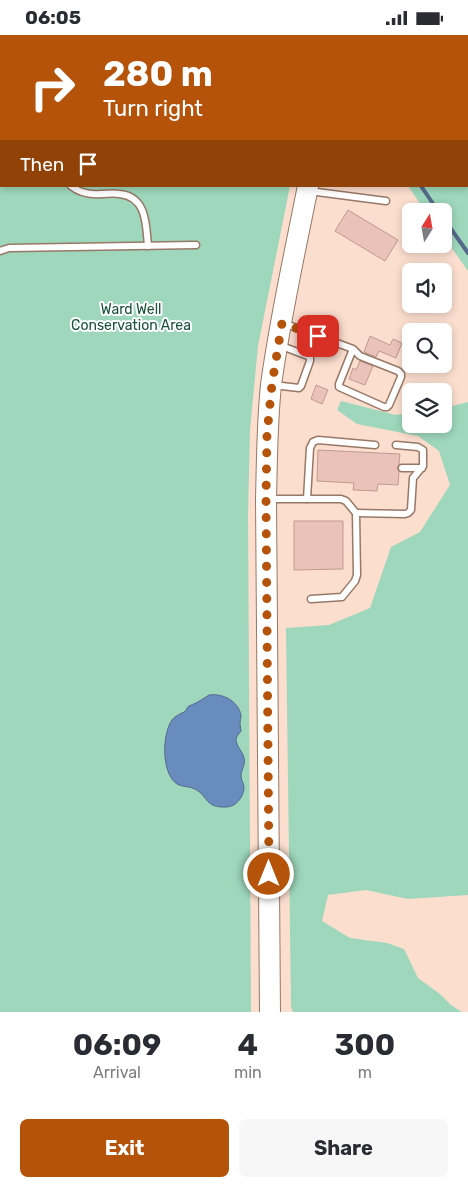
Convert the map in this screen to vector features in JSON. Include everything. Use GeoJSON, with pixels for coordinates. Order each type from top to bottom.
{"type":"FeatureCollection","features":[{"type":"Feature","properties":{"kind":"main road"},"geometry":{"type":"LineString","coordinates":[[270,1012],[266,499],[268,423],[278,345],[308,189]]}},
{"type":"Feature","properties":{"kind":"lane"},"geometry":{"type":"LineString","coordinates":[[72,187],[86,193],[120,194],[135,200],[140,206],[145,219],[148,246]]}},
{"type":"Feature","properties":{"kind":"lane"},"geometry":{"type":"LineString","coordinates":[[337,195],[339,187]]}},
{"type":"Feature","properties":{"kind":"lane"},"geometry":{"type":"LineString","coordinates":[[308,189],[337,195],[386,201]]}},
{"type":"Feature","properties":{"kind":"lane"},"geometry":{"type":"LineString","coordinates":[[0,251],[9,249],[196,245]]}},
{"type":"Feature","properties":{"kind":"lane"},"geometry":{"type":"LineString","coordinates":[[282,323],[354,349],[360,356],[398,371],[401,377],[387,407],[339,387],[354,349]]}},
{"type":"Feature","properties":{"kind":"lane"},"geometry":{"type":"LineString","coordinates":[[272,384],[299,388],[310,361],[308,356],[278,345]]}},
{"type":"Feature","properties":{"kind":"lane"},"geometry":{"type":"LineString","coordinates":[[307,499],[310,448],[313,442],[318,440],[375,445]]}},
{"type":"Feature","properties":{"kind":"lane"},"geometry":{"type":"LineString","coordinates":[[356,513],[405,514],[410,512],[412,507],[413,478],[422,469],[424,453],[418,447],[396,445]]}},
{"type":"Feature","properties":{"kind":"lane"},"geometry":{"type":"LineString","coordinates":[[402,468],[422,469]]}},
{"type":"Feature","properties":{"kind":"lane"},"geometry":{"type":"LineString","coordinates":[[266,499],[344,499],[356,513],[357,578],[342,597],[311,599]]}},
{"type":"Feature","properties":{"kind":"green space","name":"Ward Well Conservation Area"},"geometry":{"type":"Polygon","coordinates":[[[0,187],[290,187],[258,346],[250,430],[248,515],[251,1012],[0,1012],[0,187]]]}},
{"type":"Feature","properties":{"kind":"green space"},"geometry":{"type":"Polygon","coordinates":[[[409,187],[468,187],[468,271],[452,248],[452,203],[420,203],[409,187]]]}},
{"type":"Feature","properties":{"kind":"green space"},"geometry":{"type":"Polygon","coordinates":[[[341,401],[396,415],[402,414],[402,433],[357,424],[337,410],[341,401]]]}},
{"type":"Feature","properties":{"kind":"green space"},"geometry":{"type":"Polygon","coordinates":[[[468,402],[468,895],[408,899],[366,890],[328,895],[322,921],[350,938],[387,943],[404,949],[418,978],[462,1012],[293,1012],[291,1007],[286,628],[329,625],[370,608],[391,547],[420,532],[450,485],[439,451],[418,436],[403,433],[452,433],[452,406],[468,402]]]}},
{"type":"Feature","properties":{"kind":"water"},"geometry":{"type":"Polygon","coordinates":[[[209,695],[219,695],[229,699],[237,706],[241,715],[241,731],[236,741],[244,760],[241,776],[244,791],[239,801],[230,807],[214,806],[195,789],[177,784],[172,779],[166,763],[166,734],[172,720],[189,706],[209,695]]]}},
{"type":"Feature","properties":{"kind":"building"},"geometry":{"type":"Polygon","coordinates":[[[348,210],[398,240],[385,261],[335,231],[348,210]]]}},
{"type":"Feature","properties":{"kind":"building"},"geometry":{"type":"Polygon","coordinates":[[[370,336],[390,345],[393,339],[402,343],[396,358],[379,351],[376,357],[364,352],[370,336]]]}},
{"type":"Feature","properties":{"kind":"building"},"geometry":{"type":"Polygon","coordinates":[[[360,361],[373,366],[365,385],[349,379],[353,368],[356,370],[360,361]]]}},
{"type":"Feature","properties":{"kind":"building"},"geometry":{"type":"Polygon","coordinates":[[[316,385],[328,390],[322,404],[311,399],[316,385]]]}},
{"type":"Feature","properties":{"kind":"building"},"geometry":{"type":"Polygon","coordinates":[[[318,450],[400,454],[397,468],[399,472],[398,485],[378,484],[377,491],[353,490],[354,483],[317,481],[318,450]]]}},
{"type":"Feature","properties":{"kind":"building"},"geometry":{"type":"Polygon","coordinates":[[[294,521],[343,521],[343,569],[294,570],[294,521]]]}},
{"type":"Feature","properties":{"kind":"waterway"},"geometry":{"type":"LineString","coordinates":[[422,187],[433,203]]}},
{"type":"Feature","properties":{"kind":"waterway"},"geometry":{"type":"LineString","coordinates":[[452,230],[468,253]]}},
{"type":"Feature","properties":{"kind":"route"},"geometry":{"type":"LineString","coordinates":[[269,874],[266,499],[268,423],[282,323],[318,336]]}}]}
